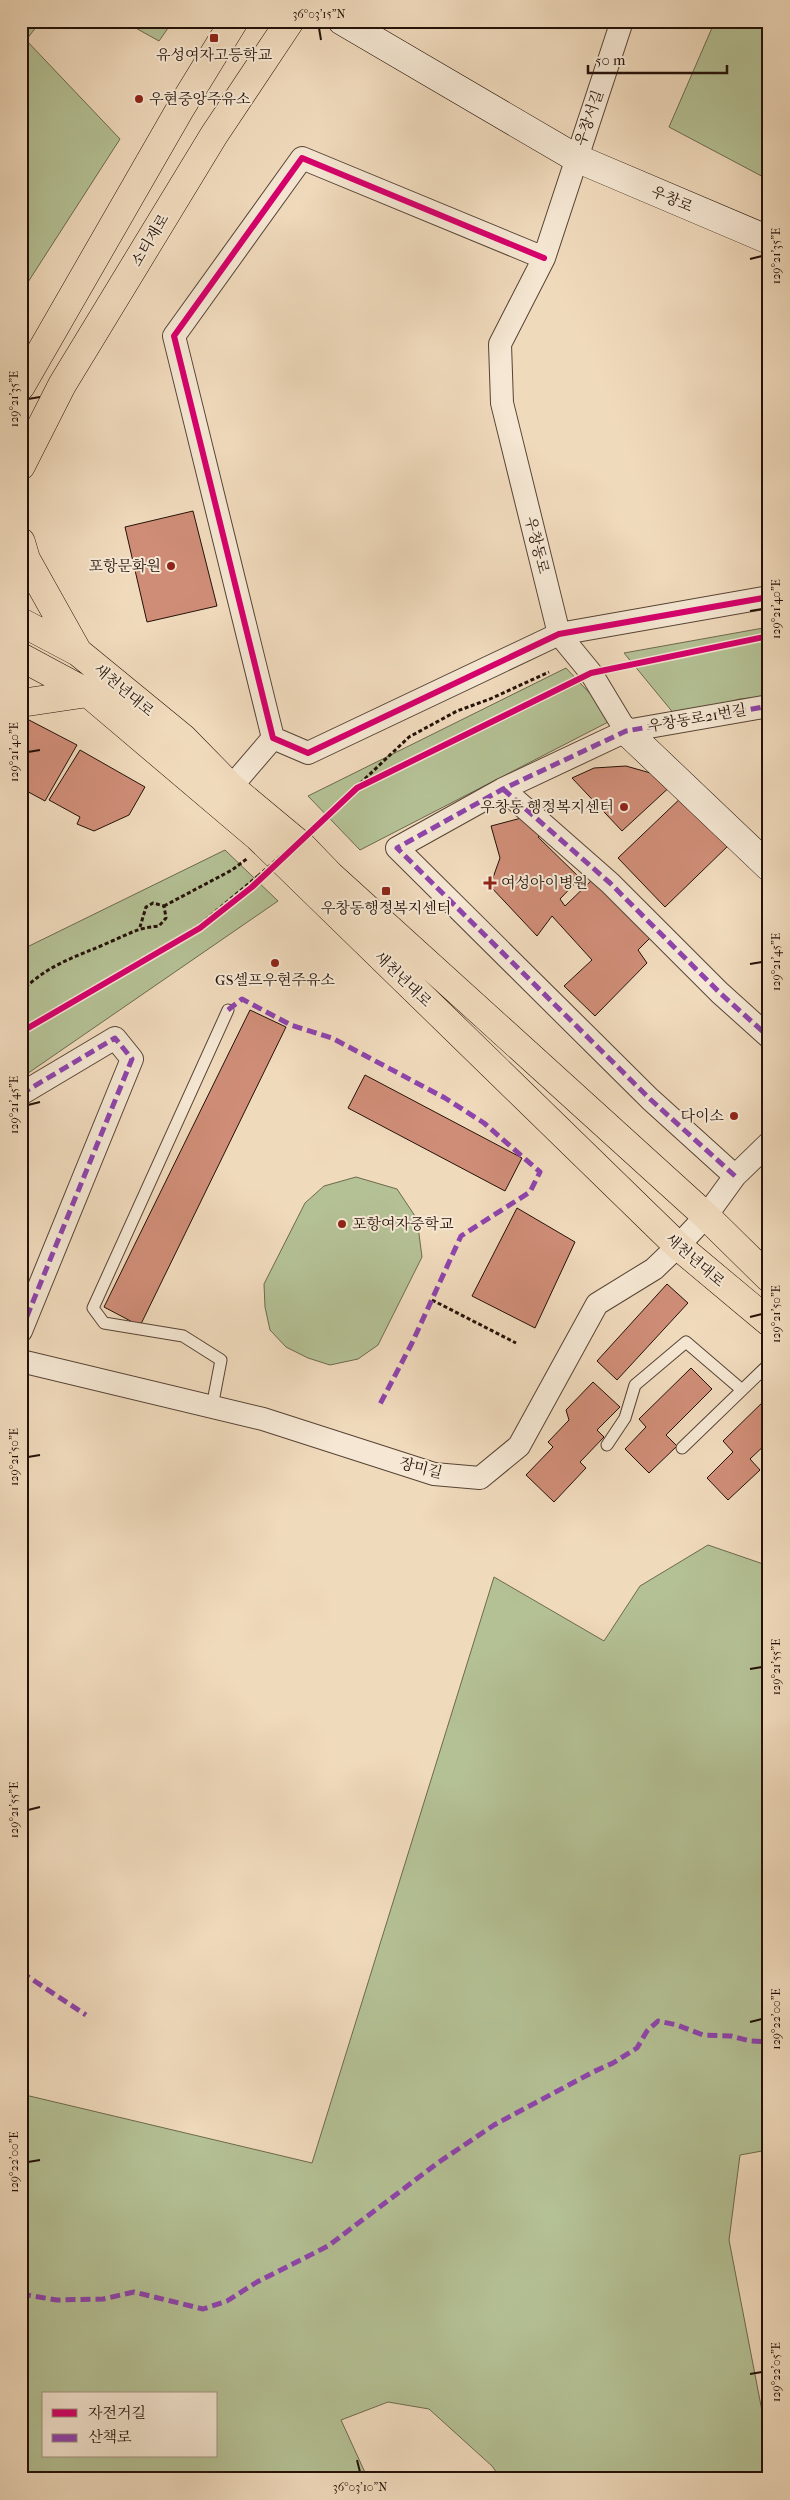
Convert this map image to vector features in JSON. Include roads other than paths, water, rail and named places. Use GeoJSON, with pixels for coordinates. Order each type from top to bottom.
{"type":"FeatureCollection","features":[{"type":"Feature","properties":{"kind":"main road"},"geometry":{"type":"LineString","coordinates":[[21,386],[174,120],[234,21]]}},
{"type":"Feature","properties":{"kind":"main road","name":"소티재로"},"geometry":{"type":"LineString","coordinates":[[21,486],[24,461],[67,376],[214,135],[290,21]]}},
{"type":"Feature","properties":{"kind":"main road","name":"우창로"},"geometry":{"type":"LineString","coordinates":[[342,21],[576,158],[769,240]]}},
{"type":"Feature","properties":{"kind":"main road"},"geometry":{"type":"LineString","coordinates":[[21,542],[26,559],[78,652]]}},
{"type":"Feature","properties":{"kind":"main road","name":"새천년대로"},"geometry":{"type":"LineString","coordinates":[[21,622],[78,652],[183,738],[231,787],[303,847],[330,875],[706,1216],[769,1278]]}},
{"type":"Feature","properties":{"kind":"main road","name":"새천년대로"},"geometry":{"type":"LineString","coordinates":[[21,657],[88,693],[258,837],[678,1246],[769,1322]]}},
{"type":"Feature","properties":{"kind":"main road"},"geometry":{"type":"LineString","coordinates":[[21,703],[88,693]]}},
{"type":"Feature","properties":{"kind":"main road","name":"우창동로"},"geometry":{"type":"LineString","coordinates":[[626,731],[769,867]]}},
{"type":"Feature","properties":{"kind":"street","name":"우창서길"},"geometry":{"type":"LineString","coordinates":[[576,158],[622,21]]}},
{"type":"Feature","properties":{"kind":"street"},"geometry":{"type":"LineString","coordinates":[[273,738],[174,336],[302,158],[544,258]]}},
{"type":"Feature","properties":{"kind":"street","name":"우창동로"},"geometry":{"type":"LineString","coordinates":[[576,158],[544,258],[500,344],[502,403],[559,634],[591,672],[626,731]]}},
{"type":"Feature","properties":{"kind":"street"},"geometry":{"type":"LineString","coordinates":[[273,738],[308,753],[559,634],[769,597]]}},
{"type":"Feature","properties":{"kind":"street","name":"우창동로21번길"},"geometry":{"type":"LineString","coordinates":[[735,1176],[650,1099],[398,848],[504,789],[626,731],[769,706]]}},
{"type":"Feature","properties":{"kind":"street"},"geometry":{"type":"LineString","coordinates":[[231,787],[273,738]]}},
{"type":"Feature","properties":{"kind":"street"},"geometry":{"type":"LineString","coordinates":[[504,789],[610,883],[720,993],[769,1037]]}},
{"type":"Feature","properties":{"kind":"street"},"geometry":{"type":"LineString","coordinates":[[21,1094],[115,1038],[132,1059],[21,1331]]}},
{"type":"Feature","properties":{"kind":"street","name":"장미길"},"geometry":{"type":"LineString","coordinates":[[21,1361],[263,1419],[434,1474],[480,1478],[519,1446],[597,1304],[654,1269],[706,1216],[735,1176],[769,1143]]}},
{"type":"Feature","properties":{"kind":"lane"},"geometry":{"type":"LineString","coordinates":[[212,1407],[221,1360],[183,1336],[104,1323],[93,1308],[228,1010]]}},
{"type":"Feature","properties":{"kind":"lane"},"geometry":{"type":"LineString","coordinates":[[607,1445],[625,1418],[635,1385],[686,1342],[742,1390]]}},
{"type":"Feature","properties":{"kind":"lane"},"geometry":{"type":"LineString","coordinates":[[682,1448],[768,1367]]}},
{"type":"Feature","properties":{"kind":"place","name":"유성여자고등학교"},"geometry":{"type":"Point","coordinates":[214,38]}},
{"type":"Feature","properties":{"kind":"place","name":"우현중앙주유소"},"geometry":{"type":"Point","coordinates":[139,99]}},
{"type":"Feature","properties":{"kind":"place","name":"포항문화원"},"geometry":{"type":"Point","coordinates":[171,566]}},
{"type":"Feature","properties":{"kind":"place","name":"우창동 행정복지센터"},"geometry":{"type":"Point","coordinates":[624,807]}},
{"type":"Feature","properties":{"kind":"place","name":"여성아이병원"},"geometry":{"type":"Point","coordinates":[490,883]}},
{"type":"Feature","properties":{"kind":"place","name":"우창동행정복지센터"},"geometry":{"type":"Point","coordinates":[386,891]}},
{"type":"Feature","properties":{"kind":"place","name":"GS셀프우현주유소"},"geometry":{"type":"Point","coordinates":[275,963]}},
{"type":"Feature","properties":{"kind":"place","name":"다이소"},"geometry":{"type":"Point","coordinates":[734,1116]}},
{"type":"Feature","properties":{"kind":"place","name":"포항여자중학교"},"geometry":{"type":"Point","coordinates":[342,1224]}}]}
